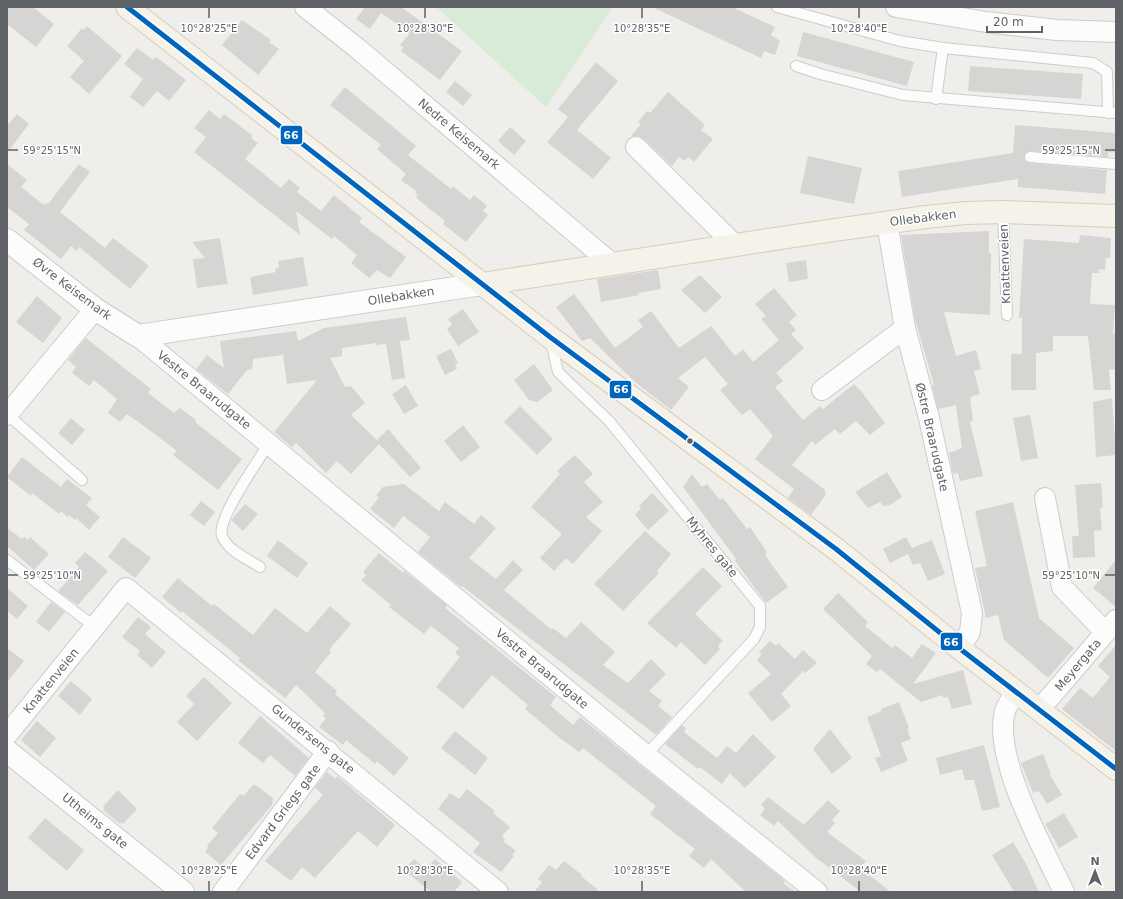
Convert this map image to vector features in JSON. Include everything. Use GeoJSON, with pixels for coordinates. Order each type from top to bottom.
{"type":"FeatureCollection","features":[{"type":"Feature","properties":{"kind":"main road"},"geometry":{"type":"LineString","coordinates":[[127,7],[550,337],[836,549],[959,648],[1116,769]]}},
{"type":"Feature","properties":{"kind":"main road","name":"Ollebakken"},"geometry":{"type":"LineString","coordinates":[[482,284],[611,263],[966,213],[1003,212],[1116,216]]}},
{"type":"Feature","properties":{"kind":"street","name":"Nedre Keisemark"},"geometry":{"type":"LineString","coordinates":[[305,7],[356,48],[611,263]]}},
{"type":"Feature","properties":{"kind":"street"},"geometry":{"type":"LineString","coordinates":[[896,7],[986,22],[1057,30],[1116,32]]}},
{"type":"Feature","properties":{"kind":"street"},"geometry":{"type":"LineString","coordinates":[[636,147],[735,245]]}},
{"type":"Feature","properties":{"kind":"street","name":"Østre Braarudgate"},"geometry":{"type":"LineString","coordinates":[[887,223],[905,328],[929,418],[972,613],[970,632],[959,648]]}},
{"type":"Feature","properties":{"kind":"street","name":"Øvre Keisemark"},"geometry":{"type":"LineString","coordinates":[[7,240],[95,309],[138,336]]}},
{"type":"Feature","properties":{"kind":"street","name":"Ollebakken"},"geometry":{"type":"LineString","coordinates":[[138,336],[482,284]]}},
{"type":"Feature","properties":{"kind":"street"},"geometry":{"type":"LineString","coordinates":[[7,415],[95,309]]}},
{"type":"Feature","properties":{"kind":"street"},"geometry":{"type":"LineString","coordinates":[[822,390],[905,328]]}},
{"type":"Feature","properties":{"kind":"street","name":"Vestre Braarudgate"},"geometry":{"type":"LineString","coordinates":[[138,336],[646,755],[817,892]]}},
{"type":"Feature","properties":{"kind":"street"},"geometry":{"type":"LineString","coordinates":[[1045,498],[1062,587],[1111,626]]}},
{"type":"Feature","properties":{"kind":"street","name":"Knattenveien"},"geometry":{"type":"LineString","coordinates":[[7,734],[126,588]]}},
{"type":"Feature","properties":{"kind":"street","name":"Gundersens gate"},"geometry":{"type":"LineString","coordinates":[[126,588],[328,751],[498,892]]}},
{"type":"Feature","properties":{"kind":"street","name":"Meyergata"},"geometry":{"type":"LineString","coordinates":[[1039,710],[1111,626]]}},
{"type":"Feature","properties":{"kind":"street"},"geometry":{"type":"LineString","coordinates":[[1016,692],[1006,710],[1003,729],[1009,762],[1023,807],[1064,892]]}},
{"type":"Feature","properties":{"kind":"street","name":"Utheims gate"},"geometry":{"type":"LineString","coordinates":[[7,751],[182,892]]}},
{"type":"Feature","properties":{"kind":"street","name":"Edvard Griegs gate"},"geometry":{"type":"LineString","coordinates":[[223,892],[328,751]]}},
{"type":"Feature","properties":{"kind":"lane"},"geometry":{"type":"LineString","coordinates":[[777,7],[900,41],[943,48],[1093,63],[1107,72],[1112,113],[903,95],[820,74],[796,66]]}},
{"type":"Feature","properties":{"kind":"lane"},"geometry":{"type":"LineString","coordinates":[[936,99],[943,48]]}},
{"type":"Feature","properties":{"kind":"lane"},"geometry":{"type":"LineString","coordinates":[[1030,157],[1116,164]]}},
{"type":"Feature","properties":{"kind":"lane","name":"Knattenveien"},"geometry":{"type":"LineString","coordinates":[[1003,212],[1007,315]]}},
{"type":"Feature","properties":{"kind":"lane","name":"Myhres gate"},"geometry":{"type":"LineString","coordinates":[[550,337],[558,372],[609,422],[760,606],[760,626],[754,639],[646,755]]}},
{"type":"Feature","properties":{"kind":"lane"},"geometry":{"type":"LineString","coordinates":[[7,415],[82,480]]}},
{"type":"Feature","properties":{"kind":"lane"},"geometry":{"type":"LineString","coordinates":[[260,568],[230,547],[222,535],[222,523],[230,506],[269,443]]}},
{"type":"Feature","properties":{"kind":"lane"},"geometry":{"type":"LineString","coordinates":[[7,560],[95,626]]}},
{"type":"Feature","properties":{"kind":"green space"},"geometry":{"type":"Polygon","coordinates":[[[436,7],[613,7],[546,107],[436,7]]]}},
{"type":"Feature","properties":{"kind":"building"},"geometry":{"type":"Polygon","coordinates":[[[7,7],[33,7],[54,24],[36,47],[7,24],[7,7]]]}},
{"type":"Feature","properties":{"kind":"building"},"geometry":{"type":"Polygon","coordinates":[[[365,7],[401,7],[462,51],[440,80],[401,51],[403,47],[400,45],[410,33],[381,13],[370,29],[356,19],[365,7]]]}},
{"type":"Feature","properties":{"kind":"building"},"geometry":{"type":"Polygon","coordinates":[[[652,7],[732,7],[775,27],[771,35],[780,41],[775,55],[764,51],[761,58],[652,7]]]}},
{"type":"Feature","properties":{"kind":"building"},"geometry":{"type":"Polygon","coordinates":[[[242,20],[271,40],[269,42],[279,49],[258,75],[222,45],[242,20]]]}},
{"type":"Feature","properties":{"kind":"building"},"geometry":{"type":"Polygon","coordinates":[[[87,26],[122,56],[89,94],[70,77],[84,61],[67,46],[82,28],[84,30],[87,26]]]}},
{"type":"Feature","properties":{"kind":"building"},"geometry":{"type":"Polygon","coordinates":[[[803,32],[914,62],[907,86],[797,56],[803,32]]]}},
{"type":"Feature","properties":{"kind":"building"},"geometry":{"type":"Polygon","coordinates":[[[137,48],[153,60],[155,57],[159,59],[186,80],[169,101],[157,91],[143,107],[130,97],[143,79],[124,64],[137,48]]]}},
{"type":"Feature","properties":{"kind":"building"},"geometry":{"type":"Polygon","coordinates":[[[596,62],[618,81],[577,130],[611,158],[593,179],[547,142],[568,117],[558,109],[596,62]]]}},
{"type":"Feature","properties":{"kind":"building"},"geometry":{"type":"Polygon","coordinates":[[[970,66],[1083,74],[1081,99],[968,91],[970,66]]]}},
{"type":"Feature","properties":{"kind":"building"},"geometry":{"type":"Polygon","coordinates":[[[455,81],[472,95],[463,106],[446,92],[455,81]]]}},
{"type":"Feature","properties":{"kind":"building"},"geometry":{"type":"Polygon","coordinates":[[[345,87],[416,146],[408,155],[451,189],[453,186],[470,200],[474,195],[487,206],[483,211],[488,215],[466,242],[443,224],[445,221],[416,198],[418,195],[415,193],[416,191],[401,180],[406,174],[377,149],[381,145],[330,105],[345,87]]]}},
{"type":"Feature","properties":{"kind":"building"},"geometry":{"type":"Polygon","coordinates":[[[668,92],[705,125],[701,130],[713,139],[694,162],[688,157],[685,161],[679,157],[672,166],[644,139],[639,136],[631,136],[641,124],[638,122],[647,111],[650,113],[668,92]]]}},
{"type":"Feature","properties":{"kind":"building"},"geometry":{"type":"Polygon","coordinates":[[[209,110],[220,119],[224,114],[253,136],[251,138],[258,143],[245,159],[281,188],[289,179],[300,188],[297,192],[321,211],[334,195],[362,218],[359,222],[406,257],[390,278],[377,270],[369,278],[351,263],[357,255],[334,236],[332,239],[296,211],[300,235],[194,152],[206,137],[194,128],[209,110]]]}},
{"type":"Feature","properties":{"kind":"building"},"geometry":{"type":"Polygon","coordinates":[[[17,114],[29,124],[7,153],[7,126],[17,114]]]}},
{"type":"Feature","properties":{"kind":"building"},"geometry":{"type":"Polygon","coordinates":[[[1015,125],[1116,133],[1116,153],[1108,152],[1108,157],[1031,151],[1027,151],[1024,156],[1024,160],[1029,163],[1107,170],[1105,194],[1018,187],[1018,179],[902,197],[898,171],[1013,153],[1015,125]]]}},
{"type":"Feature","properties":{"kind":"building"},"geometry":{"type":"Polygon","coordinates":[[[510,127],[526,141],[514,155],[498,141],[510,127]]]}},
{"type":"Feature","properties":{"kind":"building"},"geometry":{"type":"Polygon","coordinates":[[[808,156],[862,168],[854,204],[800,193],[808,156]]]}},
{"type":"Feature","properties":{"kind":"building"},"geometry":{"type":"Polygon","coordinates":[[[7,164],[27,180],[21,187],[44,205],[46,203],[48,204],[79,164],[90,172],[60,212],[105,248],[113,238],[149,266],[130,289],[79,247],[77,251],[71,246],[61,259],[24,230],[29,224],[7,207],[7,164]]]}},
{"type":"Feature","properties":{"kind":"building"},"geometry":{"type":"Polygon","coordinates":[[[989,231],[989,253],[991,253],[990,315],[944,312],[956,356],[976,350],[981,369],[974,371],[980,394],[970,397],[973,421],[970,422],[983,476],[960,481],[958,473],[953,474],[949,453],[962,448],[956,405],[938,409],[932,385],[934,385],[915,319],[901,235],[989,231]]]}},
{"type":"Feature","properties":{"kind":"building"},"geometry":{"type":"Polygon","coordinates":[[[1080,235],[1111,238],[1110,258],[1106,258],[1105,270],[1099,269],[1099,273],[1092,273],[1090,304],[1115,305],[1113,334],[1116,334],[1116,369],[1109,370],[1111,390],[1094,390],[1088,336],[1053,336],[1053,351],[1036,353],[1036,390],[1011,390],[1011,354],[1022,354],[1022,318],[1019,318],[1024,239],[1079,243],[1080,235]]]}},
{"type":"Feature","properties":{"kind":"building"},"geometry":{"type":"Polygon","coordinates":[[[220,238],[228,286],[226,284],[197,288],[193,259],[205,258],[192,242],[220,238]]]}},
{"type":"Feature","properties":{"kind":"building"},"geometry":{"type":"Polygon","coordinates":[[[303,257],[308,286],[253,295],[250,277],[276,272],[275,269],[279,268],[278,261],[303,257]]]}},
{"type":"Feature","properties":{"kind":"building"},"geometry":{"type":"Polygon","coordinates":[[[806,260],[808,279],[789,282],[786,263],[806,260]]]}},
{"type":"Feature","properties":{"kind":"building"},"geometry":{"type":"Polygon","coordinates":[[[658,270],[661,289],[638,293],[640,295],[601,302],[597,279],[658,270]]]}},
{"type":"Feature","properties":{"kind":"building"},"geometry":{"type":"Polygon","coordinates":[[[700,275],[722,297],[705,313],[681,290],[700,275]]]}},
{"type":"Feature","properties":{"kind":"building"},"geometry":{"type":"Polygon","coordinates":[[[774,288],[797,315],[789,322],[796,330],[791,334],[804,348],[776,373],[783,381],[775,387],[803,420],[820,406],[823,409],[854,384],[885,423],[870,435],[856,421],[840,434],[835,429],[815,445],[812,441],[792,465],[825,490],[825,496],[811,515],[788,498],[794,489],[755,459],[773,436],[750,409],[742,415],[720,390],[728,384],[705,357],[678,378],[689,387],[671,410],[635,382],[590,338],[582,341],[556,307],[574,294],[615,348],[643,327],[638,320],[651,311],[679,348],[711,326],[735,356],[743,349],[753,362],[779,340],[761,319],[766,316],[755,304],[774,288]]]}},
{"type":"Feature","properties":{"kind":"building"},"geometry":{"type":"Polygon","coordinates":[[[37,296],[62,318],[43,343],[16,322],[37,296]]]}},
{"type":"Feature","properties":{"kind":"building"},"geometry":{"type":"Polygon","coordinates":[[[463,309],[479,332],[458,346],[447,329],[452,325],[448,319],[463,309]]]}},
{"type":"Feature","properties":{"kind":"building"},"geometry":{"type":"Polygon","coordinates":[[[406,317],[410,340],[400,341],[405,378],[392,380],[386,344],[376,345],[376,343],[342,348],[342,356],[330,358],[345,387],[351,386],[365,403],[351,415],[377,440],[388,429],[421,468],[410,477],[379,444],[351,474],[337,461],[326,473],[296,443],[292,447],[274,432],[317,380],[287,384],[283,355],[253,359],[252,369],[247,370],[228,394],[196,369],[207,355],[224,368],[220,341],[296,331],[298,341],[324,328],[406,317]]]}},
{"type":"Feature","properties":{"kind":"building"},"geometry":{"type":"Polygon","coordinates":[[[86,338],[151,389],[148,393],[174,413],[180,408],[196,420],[195,422],[242,459],[218,490],[173,455],[177,451],[127,414],[120,422],[108,413],[117,399],[94,380],[89,386],[72,373],[76,367],[68,360],[86,338]]]}},
{"type":"Feature","properties":{"kind":"building"},"geometry":{"type":"Polygon","coordinates":[[[451,349],[458,363],[455,364],[457,369],[445,375],[436,356],[451,349]]]}},
{"type":"Feature","properties":{"kind":"building"},"geometry":{"type":"Polygon","coordinates":[[[534,364],[553,390],[537,402],[529,400],[514,380],[534,364]]]}},
{"type":"Feature","properties":{"kind":"building"},"geometry":{"type":"Polygon","coordinates":[[[406,385],[418,406],[404,414],[392,394],[406,385]]]}},
{"type":"Feature","properties":{"kind":"building"},"geometry":{"type":"Polygon","coordinates":[[[1112,398],[1116,455],[1096,457],[1093,402],[1112,398]]]}},
{"type":"Feature","properties":{"kind":"building"},"geometry":{"type":"Polygon","coordinates":[[[520,406],[553,439],[537,455],[504,422],[520,406]]]}},
{"type":"Feature","properties":{"kind":"building"},"geometry":{"type":"Polygon","coordinates":[[[1030,415],[1038,458],[1021,461],[1013,418],[1030,415]]]}},
{"type":"Feature","properties":{"kind":"building"},"geometry":{"type":"Polygon","coordinates":[[[71,418],[85,430],[72,445],[58,433],[71,418]]]}},
{"type":"Feature","properties":{"kind":"building"},"geometry":{"type":"Polygon","coordinates":[[[463,425],[480,447],[461,462],[444,441],[463,425]]]}},
{"type":"Feature","properties":{"kind":"building"},"geometry":{"type":"Polygon","coordinates":[[[575,455],[593,474],[584,482],[603,502],[586,517],[602,531],[573,564],[566,558],[554,571],[540,558],[562,534],[531,507],[560,474],[557,471],[575,455]]]}},
{"type":"Feature","properties":{"kind":"building"},"geometry":{"type":"Polygon","coordinates":[[[22,457],[61,487],[67,479],[92,498],[86,505],[100,517],[89,530],[76,518],[75,520],[69,515],[68,517],[61,511],[59,514],[32,493],[31,496],[7,477],[22,457]]]}},
{"type":"Feature","properties":{"kind":"building"},"geometry":{"type":"Polygon","coordinates":[[[887,472],[902,497],[890,505],[883,506],[880,502],[868,508],[855,492],[887,472]]]}},
{"type":"Feature","properties":{"kind":"building"},"geometry":{"type":"Polygon","coordinates":[[[692,474],[702,487],[707,484],[720,500],[723,498],[747,529],[750,527],[767,552],[765,555],[788,587],[766,603],[735,561],[736,559],[683,487],[692,474]]]}},
{"type":"Feature","properties":{"kind":"building"},"geometry":{"type":"Polygon","coordinates":[[[1101,483],[1103,507],[1100,508],[1102,530],[1094,531],[1095,557],[1073,558],[1072,536],[1079,536],[1075,485],[1101,483]]]}},
{"type":"Feature","properties":{"kind":"building"},"geometry":{"type":"Polygon","coordinates":[[[404,484],[439,511],[445,502],[474,524],[481,515],[496,528],[469,558],[496,579],[513,560],[523,570],[504,590],[552,630],[553,628],[566,638],[581,622],[615,652],[603,665],[628,683],[651,659],[666,674],[649,691],[662,701],[658,706],[672,717],[656,735],[462,586],[461,587],[418,552],[430,537],[403,516],[394,528],[370,509],[379,497],[376,496],[383,487],[404,484]]]}},
{"type":"Feature","properties":{"kind":"building"},"geometry":{"type":"Polygon","coordinates":[[[652,493],[669,511],[648,530],[635,515],[641,508],[639,506],[652,493]]]}},
{"type":"Feature","properties":{"kind":"building"},"geometry":{"type":"Polygon","coordinates":[[[201,501],[215,512],[204,526],[190,515],[201,501]]]}},
{"type":"Feature","properties":{"kind":"building"},"geometry":{"type":"Polygon","coordinates":[[[1013,502],[1039,618],[1074,648],[1048,678],[1004,640],[998,615],[986,618],[975,568],[987,566],[975,511],[1013,502]]]}},
{"type":"Feature","properties":{"kind":"building"},"geometry":{"type":"Polygon","coordinates":[[[245,504],[258,514],[243,531],[231,520],[245,504]]]}},
{"type":"Feature","properties":{"kind":"building"},"geometry":{"type":"Polygon","coordinates":[[[7,528],[22,539],[25,537],[28,540],[30,537],[49,554],[34,570],[7,546],[7,528]]]}},
{"type":"Feature","properties":{"kind":"building"},"geometry":{"type":"Polygon","coordinates":[[[645,531],[671,554],[657,571],[659,573],[623,611],[594,584],[645,531]]]}},
{"type":"Feature","properties":{"kind":"building"},"geometry":{"type":"Polygon","coordinates":[[[123,537],[151,558],[135,578],[108,557],[123,537]]]}},
{"type":"Feature","properties":{"kind":"building"},"geometry":{"type":"Polygon","coordinates":[[[906,537],[912,548],[932,540],[945,574],[928,581],[920,563],[913,565],[908,554],[890,563],[883,549],[906,537]]]}},
{"type":"Feature","properties":{"kind":"building"},"geometry":{"type":"Polygon","coordinates":[[[278,540],[308,563],[297,578],[267,556],[278,540]]]}},
{"type":"Feature","properties":{"kind":"building"},"geometry":{"type":"Polygon","coordinates":[[[85,552],[108,571],[78,605],[59,592],[59,590],[79,567],[75,563],[85,552]]]}},
{"type":"Feature","properties":{"kind":"building"},"geometry":{"type":"Polygon","coordinates":[[[379,553],[403,573],[404,571],[447,605],[445,608],[556,697],[550,705],[573,725],[580,717],[785,881],[783,883],[795,892],[746,892],[711,859],[704,868],[689,856],[695,849],[650,814],[656,806],[583,748],[579,752],[556,735],[525,709],[528,705],[492,675],[463,709],[436,687],[460,657],[455,653],[459,648],[431,626],[424,634],[389,607],[391,605],[361,580],[366,575],[363,572],[379,553]]]}},
{"type":"Feature","properties":{"kind":"building"},"geometry":{"type":"Polygon","coordinates":[[[1116,560],[1116,607],[1093,588],[1116,560]]]}},
{"type":"Feature","properties":{"kind":"building"},"geometry":{"type":"Polygon","coordinates":[[[703,567],[722,586],[695,614],[723,641],[718,646],[720,649],[705,665],[681,642],[676,648],[647,623],[703,567]]]}},
{"type":"Feature","properties":{"kind":"building"},"geometry":{"type":"Polygon","coordinates":[[[178,578],[212,606],[214,604],[253,635],[275,608],[307,633],[330,606],[351,624],[329,650],[331,652],[315,672],[337,691],[335,694],[409,758],[394,776],[377,761],[375,764],[346,740],[343,745],[319,727],[326,718],[323,716],[325,713],[296,685],[285,698],[238,660],[240,658],[182,611],[181,613],[162,597],[178,578]]]}},
{"type":"Feature","properties":{"kind":"building"},"geometry":{"type":"Polygon","coordinates":[[[7,588],[28,606],[17,619],[7,611],[7,588]]]}},
{"type":"Feature","properties":{"kind":"building"},"geometry":{"type":"Polygon","coordinates":[[[838,593],[868,622],[865,626],[892,648],[895,645],[912,658],[922,644],[936,653],[913,684],[963,670],[972,704],[952,709],[948,697],[943,698],[942,695],[921,702],[880,669],[877,672],[866,664],[872,656],[823,609],[838,593]]]}},
{"type":"Feature","properties":{"kind":"building"},"geometry":{"type":"Polygon","coordinates":[[[51,602],[65,612],[49,632],[36,622],[51,602]]]}},
{"type":"Feature","properties":{"kind":"building"},"geometry":{"type":"Polygon","coordinates":[[[138,617],[151,627],[145,634],[166,652],[152,668],[137,655],[140,651],[122,637],[138,617]]]}},
{"type":"Feature","properties":{"kind":"building"},"geometry":{"type":"Polygon","coordinates":[[[770,641],[776,646],[778,643],[795,659],[803,650],[817,663],[805,673],[803,671],[781,694],[791,706],[772,722],[748,693],[771,674],[757,660],[762,654],[759,652],[770,641]]]}},
{"type":"Feature","properties":{"kind":"building"},"geometry":{"type":"Polygon","coordinates":[[[1116,645],[1116,751],[1062,709],[1080,688],[1093,698],[1110,677],[1098,666],[1116,645]]]}},
{"type":"Feature","properties":{"kind":"building"},"geometry":{"type":"Polygon","coordinates":[[[7,648],[24,661],[7,682],[7,648]]]}},
{"type":"Feature","properties":{"kind":"building"},"geometry":{"type":"Polygon","coordinates":[[[204,677],[232,703],[197,741],[177,722],[194,704],[186,696],[204,677]]]}},
{"type":"Feature","properties":{"kind":"building"},"geometry":{"type":"Polygon","coordinates":[[[71,681],[92,699],[80,715],[58,696],[71,681]]]}},
{"type":"Feature","properties":{"kind":"building"},"geometry":{"type":"Polygon","coordinates":[[[899,702],[909,728],[907,729],[911,739],[901,743],[908,761],[881,772],[875,758],[881,756],[867,717],[882,711],[881,709],[899,702]]]}},
{"type":"Feature","properties":{"kind":"building"},"geometry":{"type":"Polygon","coordinates":[[[260,716],[309,758],[295,776],[270,755],[263,763],[238,743],[260,716]]]}},
{"type":"Feature","properties":{"kind":"building"},"geometry":{"type":"Polygon","coordinates":[[[37,721],[56,738],[40,757],[21,740],[37,721]]]}},
{"type":"Feature","properties":{"kind":"building"},"geometry":{"type":"Polygon","coordinates":[[[682,725],[686,728],[684,732],[717,758],[727,746],[736,753],[753,734],[776,757],[745,788],[730,773],[722,784],[700,767],[698,769],[665,744],[682,725]]]}},
{"type":"Feature","properties":{"kind":"building"},"geometry":{"type":"Polygon","coordinates":[[[830,729],[852,758],[832,774],[813,749],[830,729]]]}},
{"type":"Feature","properties":{"kind":"building"},"geometry":{"type":"Polygon","coordinates":[[[455,731],[488,758],[475,775],[441,748],[455,731]]]}},
{"type":"Feature","properties":{"kind":"building"},"geometry":{"type":"Polygon","coordinates":[[[984,745],[1000,807],[982,811],[974,780],[965,780],[962,769],[940,775],[936,758],[984,745]]]}},
{"type":"Feature","properties":{"kind":"building"},"geometry":{"type":"Polygon","coordinates":[[[1043,754],[1051,774],[1050,775],[1062,795],[1047,804],[1039,791],[1033,793],[1021,763],[1043,754]]]}},
{"type":"Feature","properties":{"kind":"building"},"geometry":{"type":"Polygon","coordinates":[[[327,772],[335,779],[337,776],[395,825],[377,847],[358,831],[315,878],[302,867],[291,881],[265,861],[323,795],[315,788],[327,772]]]}},
{"type":"Feature","properties":{"kind":"building"},"geometry":{"type":"Polygon","coordinates":[[[254,784],[273,798],[272,805],[221,865],[205,852],[208,848],[207,846],[218,833],[212,828],[240,794],[243,796],[254,784]]]}},
{"type":"Feature","properties":{"kind":"building"},"geometry":{"type":"Polygon","coordinates":[[[467,789],[495,811],[493,813],[510,827],[502,836],[505,839],[503,841],[516,851],[512,855],[514,856],[501,872],[473,852],[480,843],[438,809],[450,793],[459,799],[467,789]]]}},
{"type":"Feature","properties":{"kind":"building"},"geometry":{"type":"Polygon","coordinates":[[[118,790],[137,809],[123,824],[122,822],[120,824],[103,810],[105,808],[103,807],[118,790]]]}},
{"type":"Feature","properties":{"kind":"building"},"geometry":{"type":"Polygon","coordinates":[[[768,797],[804,825],[828,800],[840,811],[832,820],[835,823],[827,832],[866,861],[860,868],[891,892],[861,892],[815,857],[778,821],[774,826],[760,815],[765,809],[761,805],[768,797]]]}},
{"type":"Feature","properties":{"kind":"building"},"geometry":{"type":"Polygon","coordinates":[[[1064,813],[1078,837],[1059,848],[1045,824],[1064,813]]]}},
{"type":"Feature","properties":{"kind":"building"},"geometry":{"type":"Polygon","coordinates":[[[45,818],[84,850],[67,871],[28,838],[45,818]]]}},
{"type":"Feature","properties":{"kind":"building"},"geometry":{"type":"Polygon","coordinates":[[[1013,842],[1025,862],[1039,892],[1014,892],[992,855],[1013,842]]]}},
{"type":"Feature","properties":{"kind":"building"},"geometry":{"type":"Polygon","coordinates":[[[414,859],[426,869],[435,859],[462,882],[454,892],[431,892],[404,870],[414,859]]]}},
{"type":"Feature","properties":{"kind":"building"},"geometry":{"type":"Polygon","coordinates":[[[564,861],[600,892],[534,892],[542,882],[538,879],[549,865],[556,870],[564,861]]]}},
{"type":"Feature","properties":{"kind":"transit line","name":"66"},"geometry":{"type":"LineString","coordinates":[[127,7],[550,337],[836,549],[959,648],[1116,769]]}}]}
